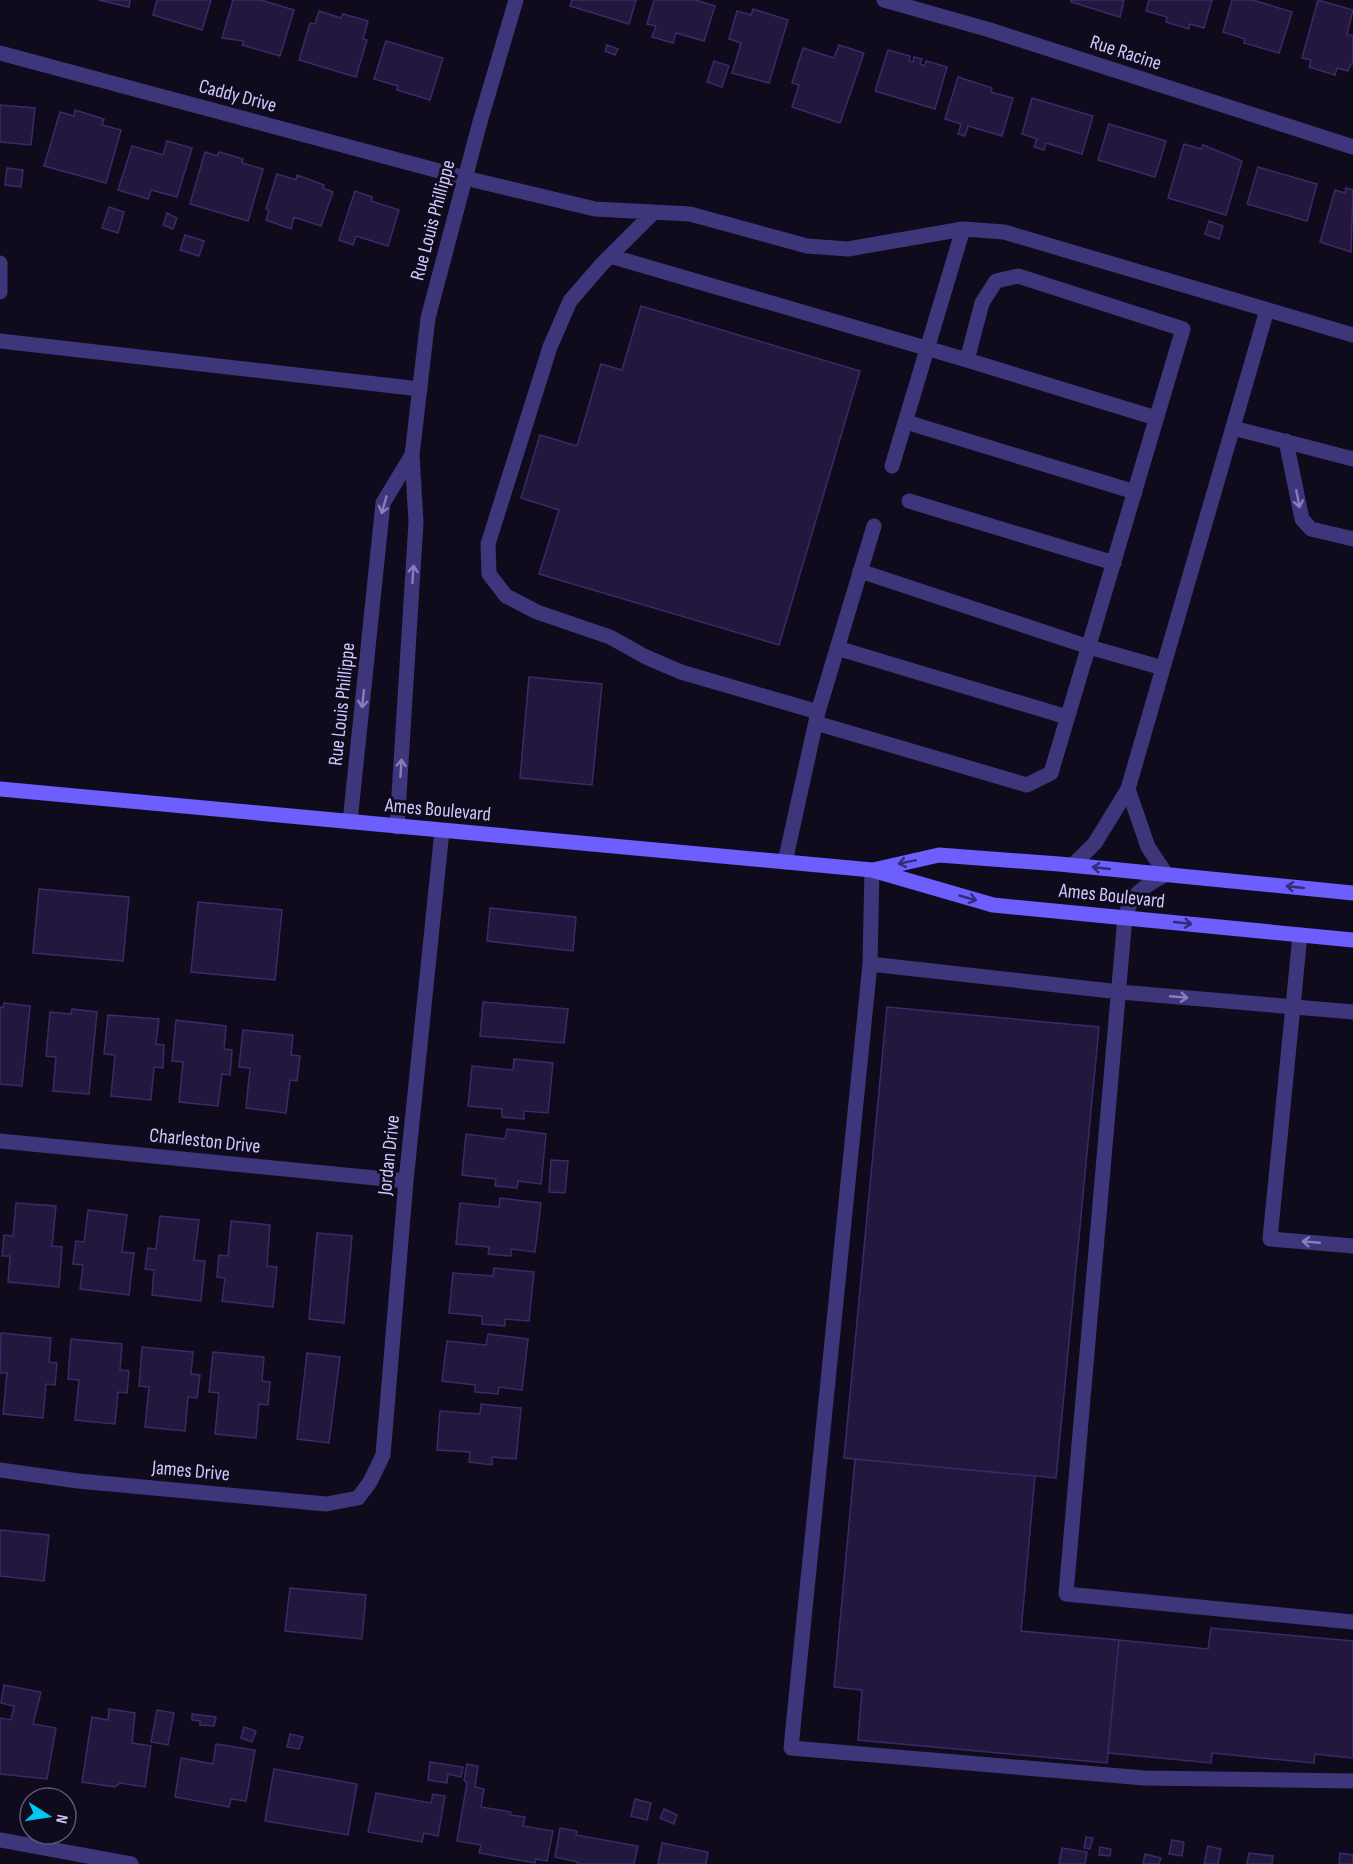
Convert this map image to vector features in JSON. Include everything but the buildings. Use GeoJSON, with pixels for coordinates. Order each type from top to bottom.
{"type":"FeatureCollection","features":[{"type":"Feature","properties":{"kind":"street","name":"Rue Louis Phillippe"},"geometry":{"type":"LineString","coordinates":[[397,827],[417,522],[412,455],[428,318],[516,0]]}},
{"type":"Feature","properties":{"kind":"street","name":"Rue Racine"},"geometry":{"type":"LineString","coordinates":[[884,0],[990,30],[1353,147]]}},
{"type":"Feature","properties":{"kind":"street","name":"Caddy Drive"},"geometry":{"type":"LineString","coordinates":[[0,53],[465,178],[595,209],[690,214],[807,246],[848,249],[963,229],[1004,232],[1353,335]]}},
{"type":"Feature","properties":{"kind":"street"},"geometry":{"type":"LineString","coordinates":[[653,213],[610,256],[570,302],[550,347],[488,544],[489,574],[506,596],[537,612],[610,637],[646,657],[681,672],[1027,785],[1051,772],[1183,329],[1018,276],[996,281],[982,303],[967,360]]}},
{"type":"Feature","properties":{"kind":"street"},"geometry":{"type":"LineString","coordinates":[[892,466],[963,229]]}},
{"type":"Feature","properties":{"kind":"street"},"geometry":{"type":"LineString","coordinates":[[610,256],[967,360],[1156,418]]}},
{"type":"Feature","properties":{"kind":"street"},"geometry":{"type":"LineString","coordinates":[[0,263],[0,292]]}},
{"type":"Feature","properties":{"kind":"street"},"geometry":{"type":"LineString","coordinates":[[1073,865],[1095,843],[1128,789],[1267,310]]}},
{"type":"Feature","properties":{"kind":"street"},"geometry":{"type":"LineString","coordinates":[[0,341],[420,389]]}},
{"type":"Feature","properties":{"kind":"street"},"geometry":{"type":"LineString","coordinates":[[906,422],[1135,492]]}},
{"type":"Feature","properties":{"kind":"street"},"geometry":{"type":"LineString","coordinates":[[1233,428],[1353,459]]}},
{"type":"Feature","properties":{"kind":"street"},"geometry":{"type":"LineString","coordinates":[[1286,441],[1302,519],[1311,529],[1353,539]]}},
{"type":"Feature","properties":{"kind":"street","name":"Rue Louis Phillippe"},"geometry":{"type":"LineString","coordinates":[[350,822],[383,503],[412,455]]}},
{"type":"Feature","properties":{"kind":"street"},"geometry":{"type":"LineString","coordinates":[[909,501],[1114,563]]}},
{"type":"Feature","properties":{"kind":"street"},"geometry":{"type":"LineString","coordinates":[[784,862],[817,717],[874,526]]}},
{"type":"Feature","properties":{"kind":"street"},"geometry":{"type":"LineString","coordinates":[[860,571],[1089,647],[1163,668]]}},
{"type":"Feature","properties":{"kind":"street"},"geometry":{"type":"LineString","coordinates":[[837,648],[1068,717]]}},
{"type":"Feature","properties":{"kind":"street","name":"Ames Boulevard"},"geometry":{"type":"LineString","coordinates":[[0,789],[872,870],[993,904],[1353,940]]}},
{"type":"Feature","properties":{"kind":"street"},"geometry":{"type":"LineString","coordinates":[[1128,789],[1148,847],[1166,874],[1141,888],[1131,898],[1125,917],[1066,1594],[1353,1622]]}},
{"type":"Feature","properties":{"kind":"street","name":"Jordan Drive"},"geometry":{"type":"LineString","coordinates":[[370,1482],[382,1455],[406,1180],[442,831]]}},
{"type":"Feature","properties":{"kind":"street","name":"Ames Boulevard"},"geometry":{"type":"LineString","coordinates":[[872,870],[939,855],[1073,865],[1353,893]]}},
{"type":"Feature","properties":{"kind":"street"},"geometry":{"type":"LineString","coordinates":[[872,870],[870,964],[791,1748],[1144,1778],[1353,1781]]}},
{"type":"Feature","properties":{"kind":"street"},"geometry":{"type":"LineString","coordinates":[[1300,935],[1270,1239],[1353,1246]]}},
{"type":"Feature","properties":{"kind":"street"},"geometry":{"type":"LineString","coordinates":[[870,964],[1120,992],[1353,1012]]}},
{"type":"Feature","properties":{"kind":"street","name":"Charleston Drive"},"geometry":{"type":"LineString","coordinates":[[0,1141],[406,1180]]}},
{"type":"Feature","properties":{"kind":"street","name":"James Drive"},"geometry":{"type":"LineString","coordinates":[[0,1470],[78,1481],[326,1504],[358,1498],[370,1482]]}},
{"type":"Feature","properties":{"kind":"street"},"geometry":{"type":"LineString","coordinates":[[0,1840],[131,1864]]}}]}
